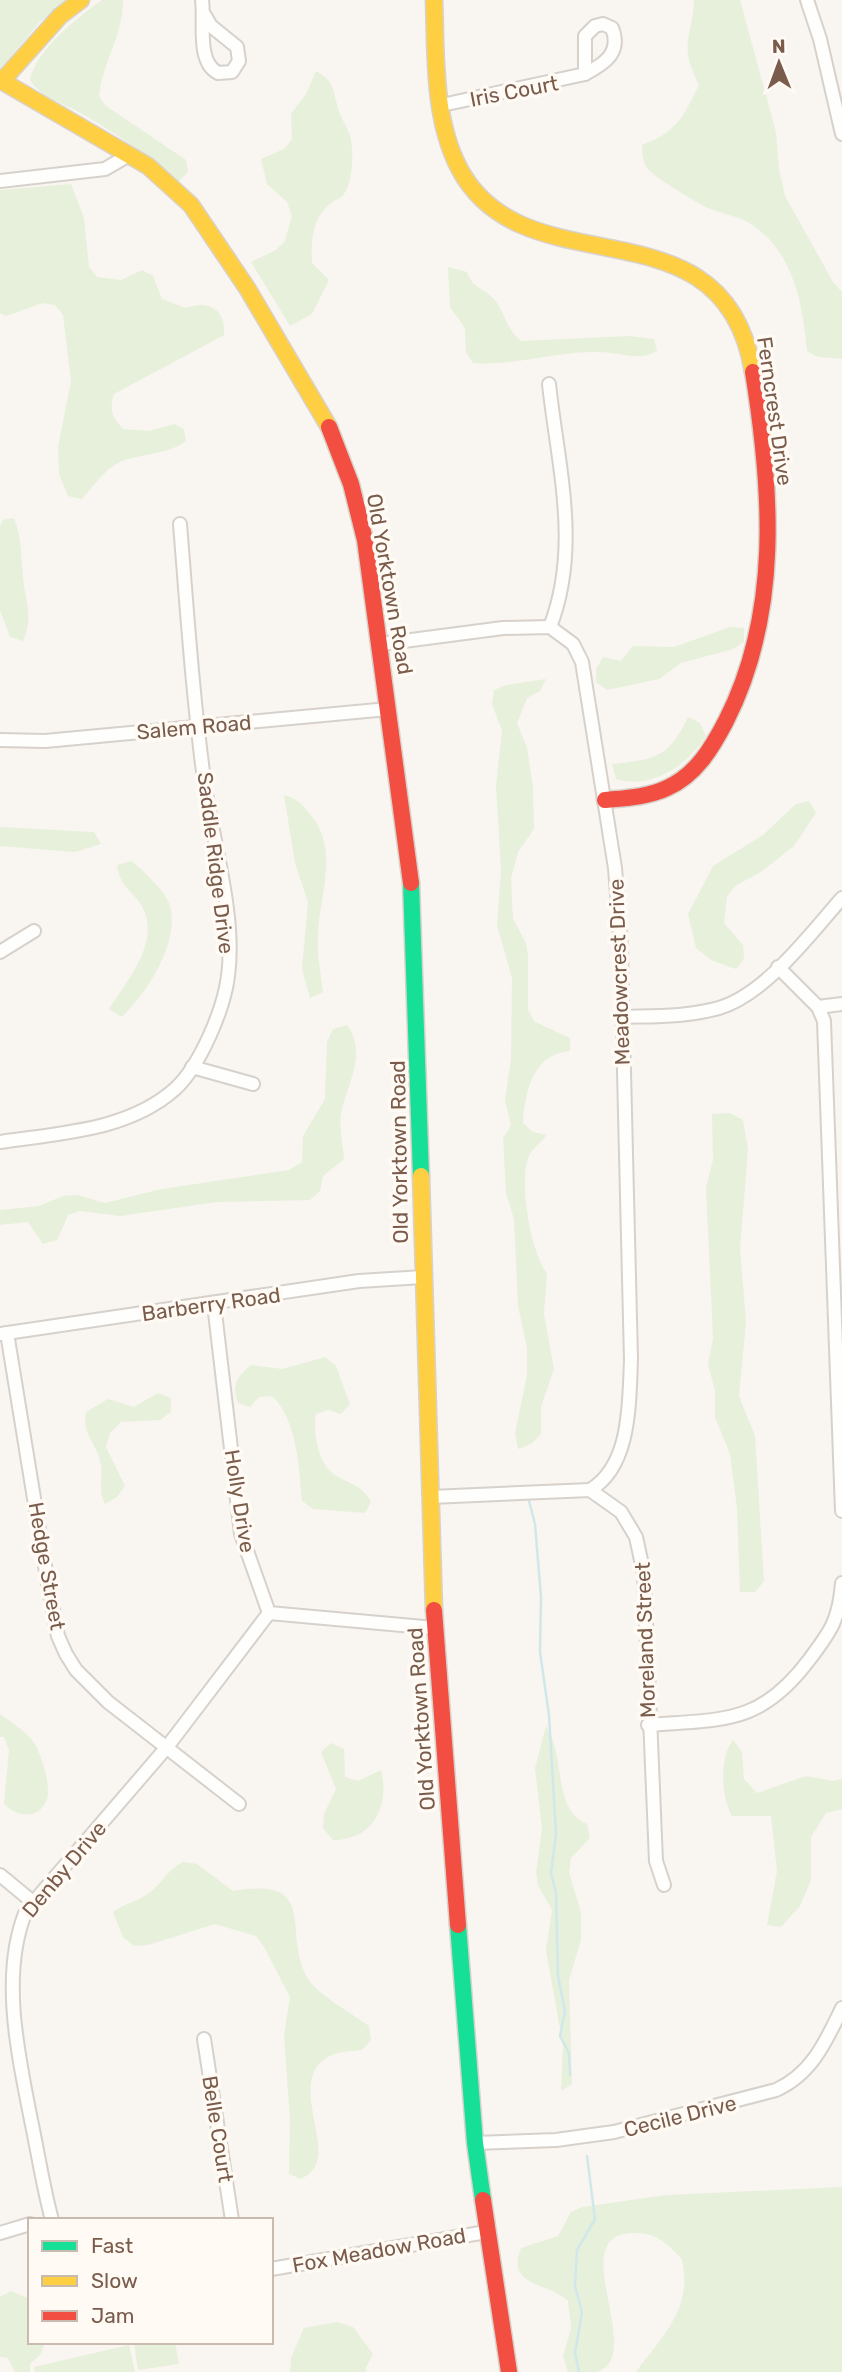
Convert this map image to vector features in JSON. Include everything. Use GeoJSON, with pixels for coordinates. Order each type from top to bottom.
{"type":"FeatureCollection","features":[{"type":"Feature","properties":{"kind":"main road"},"geometry":{"type":"LineString","coordinates":[[1,80],[60,16],[81,0]]}},
{"type":"Feature","properties":{"kind":"main road","name":"Ferncrest Drive"},"geometry":{"type":"LineString","coordinates":[[434,0],[442,105],[456,160],[470,185],[500,213],[536,232],[640,255],[694,274],[708,282],[730,304],[749,351],[765,477],[771,555],[766,606],[755,655],[730,716],[709,752],[694,769],[665,790],[646,796],[605,800]]}},
{"type":"Feature","properties":{"kind":"main road","name":"Old Yorktown Road"},"geometry":{"type":"LineString","coordinates":[[1,80],[129,155],[164,179],[191,205],[255,299],[332,432],[351,484],[365,540],[381,644],[412,895],[418,999],[423,1277],[435,1628],[475,2143],[486,2232],[509,2372]]}},
{"type":"Feature","properties":{"kind":"street"},"geometry":{"type":"LineString","coordinates":[[202,0],[205,53],[209,66],[218,73],[232,72],[239,61],[237,47],[211,26],[204,14]]}},
{"type":"Feature","properties":{"kind":"street"},"geometry":{"type":"LineString","coordinates":[[807,0],[842,134]]}},
{"type":"Feature","properties":{"kind":"street","name":"Iris Court"},"geometry":{"type":"LineString","coordinates":[[442,105],[585,74]]}},
{"type":"Feature","properties":{"kind":"street"},"geometry":{"type":"LineString","coordinates":[[0,181],[105,169],[129,155]]}},
{"type":"Feature","properties":{"kind":"street"},"geometry":{"type":"LineString","coordinates":[[381,644],[503,628],[550,627],[564,576],[568,529],[549,384]]}},
{"type":"Feature","properties":{"kind":"street","name":"Saddle Ridge Drive"},"geometry":{"type":"LineString","coordinates":[[0,1142],[101,1126],[127,1116],[176,1088],[192,1067],[220,1009],[228,978],[230,948],[198,726],[180,524]]}},
{"type":"Feature","properties":{"kind":"street","name":"Meadowcrest Drive"},"geometry":{"type":"LineString","coordinates":[[550,627],[573,645],[582,662],[605,800],[621,947],[629,1399],[612,1473],[590,1490]]}},
{"type":"Feature","properties":{"kind":"street","name":"Salem Road"},"geometry":{"type":"LineString","coordinates":[[0,740],[45,741],[388,709]]}},
{"type":"Feature","properties":{"kind":"street"},"geometry":{"type":"LineString","coordinates":[[622,1017],[681,1016],[721,1007],[741,996],[778,967],[842,898]]}},
{"type":"Feature","properties":{"kind":"street"},"geometry":{"type":"LineString","coordinates":[[0,952],[34,931]]}},
{"type":"Feature","properties":{"kind":"street"},"geometry":{"type":"LineString","coordinates":[[778,967],[818,1007],[824,1021],[838,1301],[842,1511]]}},
{"type":"Feature","properties":{"kind":"street"},"geometry":{"type":"LineString","coordinates":[[818,1007],[842,1004]]}},
{"type":"Feature","properties":{"kind":"street"},"geometry":{"type":"LineString","coordinates":[[192,1067],[253,1084]]}},
{"type":"Feature","properties":{"kind":"street","name":"Barberry Road"},"geometry":{"type":"LineString","coordinates":[[4,1334],[359,1281],[423,1277]]}},
{"type":"Feature","properties":{"kind":"street","name":"Holly Drive"},"geometry":{"type":"LineString","coordinates":[[214,1304],[242,1534],[270,1613]]}},
{"type":"Feature","properties":{"kind":"street","name":"Hedge Street"},"geometry":{"type":"LineString","coordinates":[[4,1334],[58,1636],[71,1662],[108,1702],[239,1804]]}},
{"type":"Feature","properties":{"kind":"street"},"geometry":{"type":"LineString","coordinates":[[431,1497],[590,1490]]}},
{"type":"Feature","properties":{"kind":"street","name":"Moreland Street"},"geometry":{"type":"LineString","coordinates":[[590,1490],[621,1512],[641,1552],[656,1861],[664,1885]]}},
{"type":"Feature","properties":{"kind":"street"},"geometry":{"type":"LineString","coordinates":[[649,1725],[735,1717],[768,1704],[790,1685],[834,1627],[840,1609],[842,1583]]}},
{"type":"Feature","properties":{"kind":"street"},"geometry":{"type":"LineString","coordinates":[[270,1613],[435,1628]]}},
{"type":"Feature","properties":{"kind":"street","name":"Denby Drive"},"geometry":{"type":"LineString","coordinates":[[49,2218],[16,2043],[9,1980],[18,1927],[33,1903],[167,1747],[270,1613]]}},
{"type":"Feature","properties":{"kind":"street"},"geometry":{"type":"LineString","coordinates":[[0,1875],[33,1903]]}},
{"type":"Feature","properties":{"kind":"street","name":"Cecile Drive"},"geometry":{"type":"LineString","coordinates":[[475,2143],[556,2140],[614,2133],[776,2090],[793,2083],[812,2064],[842,2008]]}},
{"type":"Feature","properties":{"kind":"street","name":"Belle Court"},"geometry":{"type":"LineString","coordinates":[[204,2039],[232,2218]]}},
{"type":"Feature","properties":{"kind":"street"},"geometry":{"type":"LineString","coordinates":[[0,2233],[28,2225]]}},
{"type":"Feature","properties":{"kind":"street","name":"Fox Meadow Road"},"geometry":{"type":"LineString","coordinates":[[273,2269],[486,2232]]}},
{"type":"Feature","properties":{"kind":"green space"},"geometry":{"type":"Polygon","coordinates":[[[0,0],[67,0],[39,23],[0,69],[0,0]]]}},
{"type":"Feature","properties":{"kind":"green space"},"geometry":{"type":"Polygon","coordinates":[[[102,0],[123,0],[120,26],[104,71],[99,96],[106,106],[186,160],[188,172],[179,181],[109,130],[48,97],[30,80],[40,57],[49,46],[102,0]]]}},
{"type":"Feature","properties":{"kind":"green space"},"geometry":{"type":"Polygon","coordinates":[[[694,0],[740,0],[776,132],[779,169],[785,196],[833,282],[842,292],[842,359],[818,357],[807,351],[803,316],[794,282],[779,251],[768,238],[748,222],[710,209],[683,194],[645,165],[642,145],[663,135],[678,122],[699,85],[688,51],[694,0]]]}},
{"type":"Feature","properties":{"kind":"green space"},"geometry":{"type":"Polygon","coordinates":[[[316,71],[327,79],[332,88],[348,129],[352,166],[347,189],[320,215],[314,230],[312,263],[329,280],[312,314],[290,326],[251,262],[276,250],[285,241],[292,216],[287,202],[267,184],[261,159],[284,149],[292,139],[291,114],[306,94],[316,71]]]}},
{"type":"Feature","properties":{"kind":"green space"},"geometry":{"type":"Polygon","coordinates":[[[71,184],[84,218],[89,267],[97,277],[121,280],[142,270],[153,276],[162,299],[186,308],[209,306],[219,313],[224,326],[224,335],[114,394],[113,413],[123,429],[149,431],[174,424],[184,429],[186,441],[171,449],[130,458],[116,464],[82,499],[68,496],[59,474],[58,447],[71,381],[63,315],[55,305],[43,303],[6,316],[0,313],[0,190],[71,184]]]}},
{"type":"Feature","properties":{"kind":"green space"},"geometry":{"type":"Polygon","coordinates":[[[448,267],[467,272],[475,285],[494,299],[512,331],[521,341],[628,336],[654,339],[657,351],[643,356],[583,352],[473,363],[466,352],[465,328],[450,307],[448,267]]]}},
{"type":"Feature","properties":{"kind":"green space"},"geometry":{"type":"Polygon","coordinates":[[[14,518],[20,540],[28,609],[28,625],[23,641],[10,637],[0,610],[0,526],[3,520],[14,518]]]}},
{"type":"Feature","properties":{"kind":"green space"},"geometry":{"type":"Polygon","coordinates":[[[730,627],[744,628],[744,642],[733,649],[681,663],[659,679],[607,690],[596,682],[596,669],[603,657],[621,661],[633,646],[674,647],[730,627]]]}},
{"type":"Feature","properties":{"kind":"green space"},"geometry":{"type":"Polygon","coordinates":[[[546,679],[540,691],[527,698],[517,723],[527,748],[533,787],[534,829],[518,852],[511,878],[513,919],[526,943],[528,1010],[535,1022],[570,1038],[570,1051],[547,1059],[539,1067],[529,1087],[524,1111],[523,1123],[533,1132],[546,1135],[529,1156],[525,1182],[531,1234],[541,1264],[547,1273],[544,1314],[554,1369],[541,1407],[541,1434],[531,1444],[518,1449],[515,1433],[527,1375],[527,1348],[518,1306],[514,1219],[506,1193],[503,1138],[511,1126],[505,1100],[511,1059],[512,978],[497,925],[501,870],[496,786],[502,731],[492,704],[494,690],[506,685],[546,679]]]}},
{"type":"Feature","properties":{"kind":"green space"},"geometry":{"type":"Polygon","coordinates":[[[688,717],[700,723],[706,736],[679,765],[655,778],[642,781],[616,779],[612,764],[639,761],[659,754],[674,741],[688,717]]]}},
{"type":"Feature","properties":{"kind":"green space"},"geometry":{"type":"Polygon","coordinates":[[[284,795],[301,804],[319,827],[326,857],[318,938],[323,992],[310,998],[302,969],[308,902],[295,863],[284,795]]]}},
{"type":"Feature","properties":{"kind":"green space"},"geometry":{"type":"Polygon","coordinates":[[[809,801],[816,813],[794,846],[761,872],[735,886],[727,896],[724,923],[743,945],[744,959],[736,969],[711,960],[696,948],[688,914],[713,866],[763,835],[796,804],[809,801]]]}},
{"type":"Feature","properties":{"kind":"green space"},"geometry":{"type":"Polygon","coordinates":[[[0,827],[94,832],[101,844],[75,852],[0,846],[0,827]]]}},
{"type":"Feature","properties":{"kind":"green space"},"geometry":{"type":"Polygon","coordinates":[[[131,861],[164,895],[170,906],[172,920],[166,951],[159,966],[151,981],[122,1017],[109,1009],[139,962],[144,950],[148,923],[144,910],[124,885],[119,873],[117,865],[131,861]]]}},
{"type":"Feature","properties":{"kind":"green space"},"geometry":{"type":"Polygon","coordinates":[[[347,1025],[356,1047],[356,1058],[341,1114],[344,1159],[323,1176],[320,1191],[310,1200],[217,1202],[120,1216],[80,1211],[68,1215],[57,1240],[43,1244],[28,1222],[0,1225],[0,1210],[39,1206],[63,1196],[78,1195],[105,1203],[162,1189],[289,1170],[302,1162],[303,1136],[325,1099],[327,1042],[333,1029],[347,1025]]]}},
{"type":"Feature","properties":{"kind":"green space"},"geometry":{"type":"Polygon","coordinates":[[[730,1113],[743,1120],[748,1149],[740,1249],[746,1322],[739,1396],[755,1436],[764,1581],[755,1592],[740,1592],[737,1508],[730,1454],[715,1417],[715,1391],[708,1364],[713,1338],[706,1188],[713,1160],[712,1114],[730,1113]]]}},
{"type":"Feature","properties":{"kind":"green space"},"geometry":{"type":"Polygon","coordinates":[[[325,1357],[336,1366],[350,1404],[341,1414],[328,1410],[316,1414],[318,1449],[332,1473],[356,1486],[366,1495],[371,1502],[365,1513],[313,1509],[302,1501],[295,1445],[287,1417],[272,1396],[259,1397],[250,1407],[238,1403],[236,1396],[237,1381],[251,1365],[283,1369],[325,1357]]]}},
{"type":"Feature","properties":{"kind":"green space"},"geometry":{"type":"Polygon","coordinates":[[[158,1393],[171,1398],[171,1412],[160,1420],[121,1422],[110,1433],[106,1447],[125,1486],[117,1497],[105,1504],[101,1489],[101,1465],[86,1428],[86,1412],[108,1399],[134,1407],[158,1393]]]}},
{"type":"Feature","properties":{"kind":"green space"},"geometry":{"type":"Polygon","coordinates":[[[0,1714],[33,1741],[43,1765],[48,1787],[47,1799],[33,1814],[20,1814],[4,1803],[9,1750],[4,1737],[0,1737],[0,1714]]]}},
{"type":"Feature","properties":{"kind":"green space"},"geometry":{"type":"Polygon","coordinates":[[[546,1726],[556,1752],[569,1807],[576,1817],[587,1824],[590,1838],[571,1858],[569,1872],[581,1913],[581,1940],[569,1980],[572,2084],[561,2091],[563,2046],[546,1950],[552,1910],[538,1885],[536,1872],[542,1829],[535,1768],[546,1726]]]}},
{"type":"Feature","properties":{"kind":"green space"},"geometry":{"type":"Polygon","coordinates":[[[733,1740],[742,1752],[744,1779],[757,1793],[806,1776],[833,1781],[842,1779],[842,1809],[826,1813],[811,1837],[811,1880],[800,1906],[781,1927],[767,1925],[777,1871],[771,1816],[732,1816],[728,1808],[723,1778],[725,1757],[733,1740]]]}},
{"type":"Feature","properties":{"kind":"green space"},"geometry":{"type":"Polygon","coordinates":[[[331,1743],[344,1749],[345,1777],[358,1781],[381,1770],[383,1796],[375,1819],[359,1835],[347,1839],[333,1840],[323,1828],[324,1814],[336,1789],[321,1752],[331,1743]]]}},
{"type":"Feature","properties":{"kind":"green space"},"geometry":{"type":"Polygon","coordinates":[[[183,1862],[197,1864],[233,1891],[260,1889],[278,1892],[288,1900],[293,1911],[301,1961],[308,1979],[327,1997],[369,2026],[371,2040],[362,2050],[335,2054],[321,2062],[314,2073],[311,2101],[318,2158],[312,2171],[301,2179],[289,2174],[290,2119],[284,2036],[290,1997],[264,1947],[256,1936],[215,1924],[148,1945],[134,1946],[123,1937],[113,1912],[149,1893],[183,1862]]]}},
{"type":"Feature","properties":{"kind":"green space"},"geometry":{"type":"Polygon","coordinates":[[[842,2187],[842,2372],[636,2372],[676,2314],[684,2288],[684,2274],[681,2259],[668,2245],[653,2236],[633,2233],[613,2239],[605,2253],[604,2273],[614,2344],[610,2361],[597,2372],[568,2372],[563,2356],[571,2328],[568,2301],[531,2282],[519,2270],[521,2248],[558,2236],[571,2212],[583,2207],[666,2195],[842,2187]]]}},
{"type":"Feature","properties":{"kind":"green space"},"geometry":{"type":"Polygon","coordinates":[[[11,2291],[28,2298],[28,2344],[45,2344],[40,2355],[30,2364],[30,2372],[15,2372],[8,2358],[0,2357],[0,2297],[11,2291]]]}},
{"type":"Feature","properties":{"kind":"green space"},"geometry":{"type":"Polygon","coordinates":[[[337,2322],[353,2327],[373,2354],[365,2369],[367,2372],[290,2372],[291,2358],[304,2328],[337,2322]]]}},
{"type":"Feature","properties":{"kind":"green space"},"geometry":{"type":"Polygon","coordinates":[[[134,2344],[175,2344],[179,2364],[138,2370],[134,2344]]]}},
{"type":"Feature","properties":{"kind":"green space"},"geometry":{"type":"Polygon","coordinates":[[[129,2345],[135,2372],[35,2372],[34,2367],[129,2345]]]}},
{"type":"Feature","properties":{"kind":"waterway"},"geometry":{"type":"LineString","coordinates":[[529,1501],[535,1524],[541,1597],[540,1652],[549,1715],[556,1834],[551,1873],[556,1893],[558,1976],[565,2011],[560,2036],[569,2053],[570,2075]]}},
{"type":"Feature","properties":{"kind":"waterway"},"geometry":{"type":"LineString","coordinates":[[579,2372],[575,2353],[582,2312],[575,2286],[577,2250],[595,2219],[587,2156]]}},
{"type":"Feature","properties":{"kind":"traffic: fast"},"geometry":{"type":"LineString","coordinates":[[411,883],[421,1176]]}},
{"type":"Feature","properties":{"kind":"traffic: fast"},"geometry":{"type":"LineString","coordinates":[[458,1925],[475,2143],[483,2200]]}},
{"type":"Feature","properties":{"kind":"traffic: slow"},"geometry":{"type":"LineString","coordinates":[[2,81],[60,16],[81,0]]}},
{"type":"Feature","properties":{"kind":"traffic: slow"},"geometry":{"type":"LineString","coordinates":[[434,0],[436,64],[444,128],[459,168],[489,206],[529,228],[665,262],[704,282],[735,317],[753,372]]}},
{"type":"Feature","properties":{"kind":"traffic: slow"},"geometry":{"type":"LineString","coordinates":[[0,80],[148,166],[191,205],[247,288],[329,427]]}},
{"type":"Feature","properties":{"kind":"traffic: slow"},"geometry":{"type":"LineString","coordinates":[[421,1176],[434,1610]]}},
{"type":"Feature","properties":{"kind":"traffic: jam"},"geometry":{"type":"LineString","coordinates":[[605,800],[652,793],[667,788],[686,776],[702,760],[715,741],[744,680],[756,638],[764,594],[767,550],[765,461],[753,372]]}},
{"type":"Feature","properties":{"kind":"traffic: jam"},"geometry":{"type":"LineString","coordinates":[[329,427],[351,484],[365,540],[411,883]]}},
{"type":"Feature","properties":{"kind":"traffic: jam"},"geometry":{"type":"LineString","coordinates":[[434,1610],[458,1925]]}},
{"type":"Feature","properties":{"kind":"traffic: jam"},"geometry":{"type":"LineString","coordinates":[[483,2200],[509,2372]]}}]}
